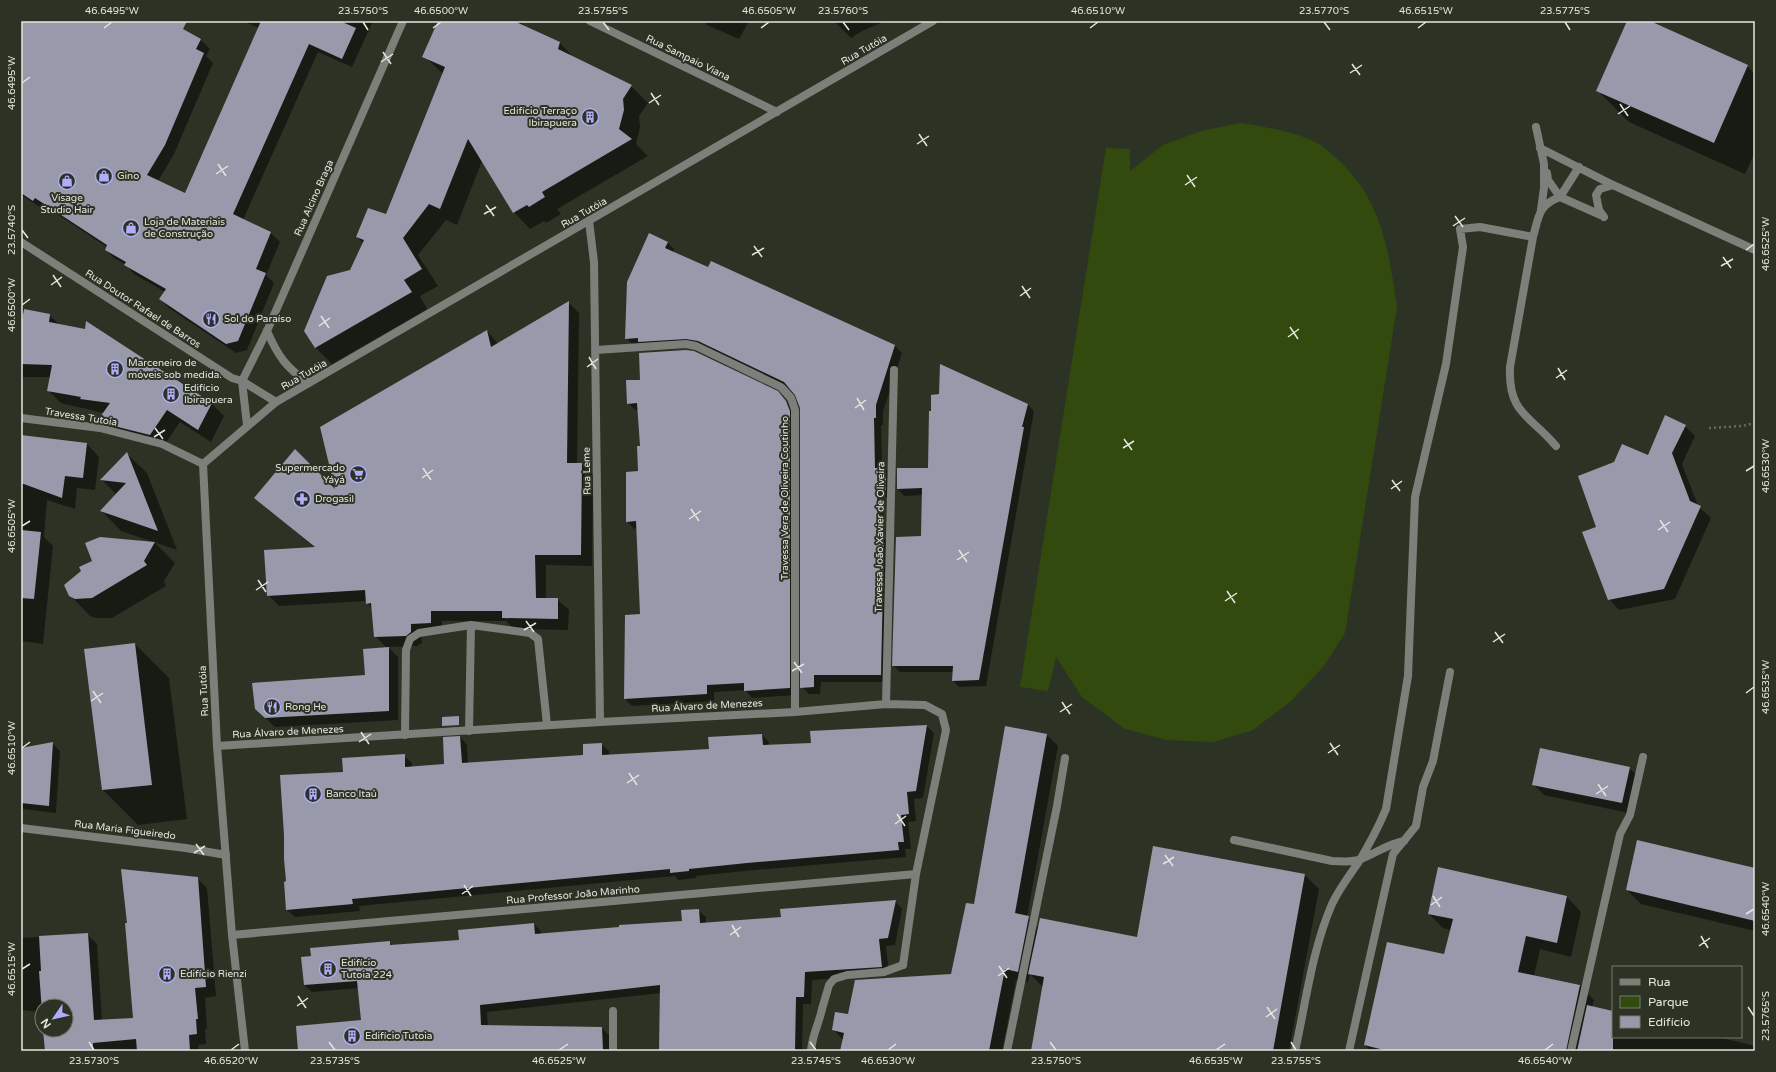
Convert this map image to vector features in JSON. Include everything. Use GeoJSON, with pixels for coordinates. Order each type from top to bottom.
{"type":"FeatureCollection","features":[{"type":"Feature","properties":{"kind":"street","name":"Rua Alcino Braga"},"geometry":{"type":"LineString","coordinates":[[242,381],[267,331],[403,21]]}},
{"type":"Feature","properties":{"kind":"street","name":"Rua Sampaio Viana"},"geometry":{"type":"LineString","coordinates":[[590,21],[776,112]]}},
{"type":"Feature","properties":{"kind":"street","name":"Rua Tutóia"},"geometry":{"type":"LineString","coordinates":[[245,1051],[232,935],[216,746],[203,464],[247,425],[276,402],[933,21]]}},
{"type":"Feature","properties":{"kind":"street"},"geometry":{"type":"LineString","coordinates":[[1536,127],[1548,180],[1560,197],[1604,217],[1599,210],[1596,195],[1600,189],[1606,185],[1613,184]]}},
{"type":"Feature","properties":{"kind":"street"},"geometry":{"type":"LineString","coordinates":[[1540,148],[1613,184],[1755,250]]}},
{"type":"Feature","properties":{"kind":"street"},"geometry":{"type":"LineString","coordinates":[[1544,164],[1544,188],[1541,209],[1533,237],[1510,367],[1509,384],[1513,399],[1521,414],[1546,434],[1556,446]]}},
{"type":"Feature","properties":{"kind":"street"},"geometry":{"type":"LineString","coordinates":[[1541,209],[1550,201],[1560,197],[1579,167]]}},
{"type":"Feature","properties":{"kind":"street","name":"Rua Leme"},"geometry":{"type":"LineString","coordinates":[[589,221],[594,262],[596,350],[600,722]]}},
{"type":"Feature","properties":{"kind":"street"},"geometry":{"type":"LineString","coordinates":[[1295,1051],[1315,955],[1332,904],[1342,884],[1360,860],[1386,809],[1407,683],[1415,497],[1446,364],[1463,247],[1460,229],[1480,227],[1533,237]]}},
{"type":"Feature","properties":{"kind":"street","name":"Rua Doutor Rafael de Barros"},"geometry":{"type":"LineString","coordinates":[[21,242],[232,378],[242,381],[276,402]]}},
{"type":"Feature","properties":{"kind":"street"},"geometry":{"type":"LineString","coordinates":[[267,331],[277,352],[293,373],[309,383]]}},
{"type":"Feature","properties":{"kind":"street","name":"Travessa Vera de Oliveira Coutinho"},"geometry":{"type":"LineString","coordinates":[[596,350],[686,344],[696,346],[781,387],[792,398],[795,410],[795,712]]}},
{"type":"Feature","properties":{"kind":"street","name":"Travessa João Xavier de Oliveira"},"geometry":{"type":"LineString","coordinates":[[886,704],[894,370]]}},
{"type":"Feature","properties":{"kind":"street"},"geometry":{"type":"LineString","coordinates":[[242,381],[247,425]]}},
{"type":"Feature","properties":{"kind":"street","name":"Travessa Tutoia"},"geometry":{"type":"LineString","coordinates":[[21,418],[100,428],[162,444],[203,464]]}},
{"type":"Feature","properties":{"kind":"street"},"geometry":{"type":"LineString","coordinates":[[469,731],[471,625]]}},
{"type":"Feature","properties":{"kind":"street"},"geometry":{"type":"LineString","coordinates":[[405,735],[406,650],[410,639],[419,633],[471,625],[530,633],[538,639],[547,725]]}},
{"type":"Feature","properties":{"kind":"street"},"geometry":{"type":"LineString","coordinates":[[1349,1051],[1393,854],[1416,826],[1422,787],[1433,761],[1450,672]]}},
{"type":"Feature","properties":{"kind":"street","name":"Rua Álvaro de Menezes"},"geometry":{"type":"LineString","coordinates":[[216,746],[547,725],[795,712],[886,704],[925,705],[942,714],[946,730],[916,874],[903,965],[894,970],[847,975],[834,979],[829,985],[820,1021],[812,1038],[812,1051]]}},
{"type":"Feature","properties":{"kind":"street"},"geometry":{"type":"LineString","coordinates":[[1571,1051],[1620,834],[1630,815],[1643,757]]}},
{"type":"Feature","properties":{"kind":"street"},"geometry":{"type":"LineString","coordinates":[[1007,1051],[1057,806],[1065,758]]}},
{"type":"Feature","properties":{"kind":"street","name":"Rua Maria Figueiredo"},"geometry":{"type":"LineString","coordinates":[[21,828],[186,848],[226,855]]}},
{"type":"Feature","properties":{"kind":"street"},"geometry":{"type":"LineString","coordinates":[[1234,840],[1332,861],[1360,860],[1394,843],[1404,841]]}},
{"type":"Feature","properties":{"kind":"street","name":"Rua Professor João Marinho"},"geometry":{"type":"LineString","coordinates":[[232,935],[916,874]]}},
{"type":"Feature","properties":{"kind":"street"},"geometry":{"type":"LineString","coordinates":[[613,1011],[613,1051]]}},
{"type":"Feature","properties":{"kind":"path"},"geometry":{"type":"LineString","coordinates":[[1709,428],[1755,424]]}},
{"type":"Feature","properties":{"kind":"green space"},"geometry":{"type":"Polygon","coordinates":[[[1240,123],[1299,135],[1320,144],[1351,173],[1373,208],[1380,226],[1386,246],[1397,307],[1345,633],[1324,666],[1291,701],[1253,730],[1213,742],[1167,740],[1125,729],[1082,697],[1056,657],[1048,691],[1020,687],[1106,148],[1130,149],[1130,171],[1163,145],[1201,131],[1240,123]]]}},
{"type":"Feature","properties":{"kind":"building"},"geometry":{"type":"Polygon","coordinates":[[[21,21],[187,21],[183,29],[201,39],[196,49],[204,53],[165,145],[147,175],[185,193],[261,21],[340,21],[356,28],[342,59],[309,44],[233,214],[271,232],[256,269],[266,273],[238,341],[226,344],[159,299],[166,289],[124,265],[126,262],[105,250],[107,245],[35,198],[33,201],[21,193],[21,21]]]}},
{"type":"Feature","properties":{"kind":"building"},"geometry":{"type":"Polygon","coordinates":[[[438,21],[514,21],[560,42],[558,49],[632,85],[623,99],[624,110],[619,129],[632,139],[542,192],[545,197],[529,207],[527,205],[513,213],[468,139],[440,209],[429,204],[403,238],[422,269],[404,280],[412,292],[315,348],[304,331],[327,276],[350,270],[364,240],[356,237],[368,208],[386,214],[445,67],[422,57],[438,21]]]}},
{"type":"Feature","properties":{"kind":"building"},"geometry":{"type":"Polygon","coordinates":[[[1627,21],[1650,21],[1748,65],[1714,143],[1596,91],[1627,21]]]}},
{"type":"Feature","properties":{"kind":"building"},"geometry":{"type":"Polygon","coordinates":[[[649,233],[668,242],[665,248],[708,267],[711,261],[895,345],[876,405],[876,418],[874,418],[875,468],[886,468],[886,490],[877,490],[878,537],[884,537],[881,675],[814,675],[814,687],[800,688],[800,408],[795,395],[784,382],[698,341],[686,339],[638,342],[638,338],[625,339],[627,282],[649,233]]]}},
{"type":"Feature","properties":{"kind":"building"},"geometry":{"type":"Polygon","coordinates":[[[569,301],[567,463],[582,463],[581,555],[535,555],[536,598],[558,598],[558,619],[502,618],[502,611],[431,611],[431,623],[411,624],[411,632],[406,636],[374,637],[371,603],[366,604],[365,590],[267,596],[264,550],[315,547],[254,498],[295,449],[335,489],[320,427],[487,330],[491,347],[569,301]]]}},
{"type":"Feature","properties":{"kind":"building"},"geometry":{"type":"Polygon","coordinates":[[[24,309],[50,314],[49,322],[85,329],[86,321],[212,403],[198,430],[167,410],[150,435],[118,427],[98,420],[110,403],[80,399],[81,397],[47,391],[52,365],[21,364],[21,326],[24,309]]]}},
{"type":"Feature","properties":{"kind":"building"},"geometry":{"type":"Polygon","coordinates":[[[686,350],[694,351],[778,391],[786,401],[790,411],[790,688],[744,691],[744,683],[707,685],[707,694],[624,699],[625,615],[640,614],[636,521],[626,522],[626,472],[638,471],[637,446],[640,446],[637,403],[627,404],[626,380],[640,380],[639,353],[686,350]]]}},
{"type":"Feature","properties":{"kind":"building"},"geometry":{"type":"Polygon","coordinates":[[[940,364],[1028,404],[1022,427],[1024,427],[979,680],[952,681],[953,666],[892,666],[896,537],[921,536],[922,488],[897,489],[897,468],[928,468],[929,411],[931,411],[931,395],[939,394],[940,364]]]}},
{"type":"Feature","properties":{"kind":"building"},"geometry":{"type":"Polygon","coordinates":[[[1665,415],[1686,425],[1672,453],[1690,501],[1701,506],[1664,589],[1608,600],[1582,532],[1596,527],[1578,476],[1614,462],[1622,444],[1648,455],[1665,415]]]}},
{"type":"Feature","properties":{"kind":"building"},"geometry":{"type":"Polygon","coordinates":[[[21,435],[87,443],[83,478],[65,476],[62,498],[21,483],[21,435]]]}},
{"type":"Feature","properties":{"kind":"building"},"geometry":{"type":"Polygon","coordinates":[[[127,452],[158,531],[100,511],[126,483],[100,480],[127,452]]]}},
{"type":"Feature","properties":{"kind":"building"},"geometry":{"type":"Polygon","coordinates":[[[21,530],[41,532],[34,599],[21,598],[21,530]]]}},
{"type":"Feature","properties":{"kind":"building"},"geometry":{"type":"Polygon","coordinates":[[[100,537],[155,542],[144,561],[147,565],[92,598],[75,599],[69,596],[64,585],[81,571],[79,567],[92,561],[85,543],[100,537]]]}},
{"type":"Feature","properties":{"kind":"building"},"geometry":{"type":"Polygon","coordinates":[[[135,643],[152,785],[102,790],[84,649],[135,643]]]}},
{"type":"Feature","properties":{"kind":"building"},"geometry":{"type":"Polygon","coordinates":[[[389,647],[389,711],[265,718],[255,709],[252,683],[365,675],[363,649],[389,647]]]}},
{"type":"Feature","properties":{"kind":"building"},"geometry":{"type":"Polygon","coordinates":[[[459,716],[459,725],[442,726],[442,717],[459,716]]]}},
{"type":"Feature","properties":{"kind":"building"},"geometry":{"type":"Polygon","coordinates":[[[927,725],[916,791],[907,792],[909,814],[901,815],[904,842],[898,842],[899,850],[747,863],[689,869],[689,871],[670,873],[670,869],[352,899],[353,904],[286,910],[284,882],[286,881],[284,835],[280,775],[343,772],[342,758],[405,754],[405,767],[444,764],[443,737],[460,736],[462,763],[583,755],[583,744],[602,743],[602,755],[709,749],[708,737],[762,734],[763,745],[811,743],[810,731],[927,725]]]}},
{"type":"Feature","properties":{"kind":"building"},"geometry":{"type":"Polygon","coordinates":[[[1005,726],[1047,734],[1015,913],[1029,916],[1018,972],[1005,969],[989,1051],[840,1051],[844,1033],[832,1030],[835,1012],[848,1014],[855,980],[951,974],[966,903],[974,904],[1005,726]]]}},
{"type":"Feature","properties":{"kind":"building"},"geometry":{"type":"Polygon","coordinates":[[[53,742],[49,806],[21,803],[21,748],[53,742]]]}},
{"type":"Feature","properties":{"kind":"building"},"geometry":{"type":"Polygon","coordinates":[[[1540,748],[1630,767],[1622,803],[1532,785],[1540,748]]]}},
{"type":"Feature","properties":{"kind":"building"},"geometry":{"type":"Polygon","coordinates":[[[1637,840],[1755,868],[1755,921],[1626,890],[1637,840]]]}},
{"type":"Feature","properties":{"kind":"building"},"geometry":{"type":"Polygon","coordinates":[[[1153,846],[1305,874],[1273,1051],[1031,1051],[1044,977],[1028,974],[1040,918],[1137,937],[1153,846]]]}},
{"type":"Feature","properties":{"kind":"building"},"geometry":{"type":"Polygon","coordinates":[[[1438,867],[1567,896],[1557,943],[1526,936],[1518,972],[1580,985],[1566,1051],[1388,1051],[1364,1045],[1387,942],[1444,954],[1453,919],[1428,914],[1438,867]]]}},
{"type":"Feature","properties":{"kind":"building"},"geometry":{"type":"Polygon","coordinates":[[[121,869],[198,877],[206,987],[195,988],[198,1019],[196,1019],[197,1034],[189,1035],[190,1051],[137,1051],[136,1039],[93,1043],[93,1051],[45,1051],[44,1038],[74,1038],[74,998],[41,998],[39,936],[88,933],[94,1020],[133,1018],[125,923],[127,923],[121,869]]]}},
{"type":"Feature","properties":{"kind":"building"},"geometry":{"type":"Polygon","coordinates":[[[896,900],[888,938],[879,939],[882,967],[805,972],[804,997],[796,997],[795,1051],[659,1051],[660,985],[480,1005],[481,1025],[602,1027],[603,1051],[298,1051],[296,1026],[361,1020],[357,981],[304,985],[301,957],[311,956],[310,948],[390,941],[390,945],[459,940],[458,930],[534,923],[535,934],[619,927],[619,925],[682,921],[681,910],[699,909],[700,923],[781,917],[780,909],[896,900]]]}},
{"type":"Feature","properties":{"kind":"building"},"geometry":{"type":"Polygon","coordinates":[[[1587,1005],[1612,1011],[1613,1051],[1577,1051],[1587,1005]]]}},
{"type":"Feature","properties":{"kind":"place","name":"Edifício Terraço Ibirapuera"},"geometry":{"type":"Point","coordinates":[590,117]}},
{"type":"Feature","properties":{"kind":"place","name":"Gino"},"geometry":{"type":"Point","coordinates":[104,176]}},
{"type":"Feature","properties":{"kind":"place","name":"Visage Studio Hair"},"geometry":{"type":"Point","coordinates":[67,181]}},
{"type":"Feature","properties":{"kind":"place","name":"Loja de Materiais de Construção"},"geometry":{"type":"Point","coordinates":[131,228]}},
{"type":"Feature","properties":{"kind":"place","name":"Sol do Paraíso"},"geometry":{"type":"Point","coordinates":[211,319]}},
{"type":"Feature","properties":{"kind":"place","name":"Marceneiro de móveis sob medida."},"geometry":{"type":"Point","coordinates":[115,369]}},
{"type":"Feature","properties":{"kind":"place","name":"Edifício Ibirapuera"},"geometry":{"type":"Point","coordinates":[171,394]}},
{"type":"Feature","properties":{"kind":"place","name":"Supermercado Yáyá"},"geometry":{"type":"Point","coordinates":[358,474]}},
{"type":"Feature","properties":{"kind":"place","name":"Drogasil"},"geometry":{"type":"Point","coordinates":[302,499]}},
{"type":"Feature","properties":{"kind":"place","name":"Rong He"},"geometry":{"type":"Point","coordinates":[272,707]}},
{"type":"Feature","properties":{"kind":"place","name":"Banco Itaú"},"geometry":{"type":"Point","coordinates":[313,794]}},
{"type":"Feature","properties":{"kind":"place","name":"Edifício Tutoia 224"},"geometry":{"type":"Point","coordinates":[328,969]}},
{"type":"Feature","properties":{"kind":"place","name":"Edifício Rienzi"},"geometry":{"type":"Point","coordinates":[167,974]}},
{"type":"Feature","properties":{"kind":"place","name":"Edifício Tutoia"},"geometry":{"type":"Point","coordinates":[352,1036]}}]}
